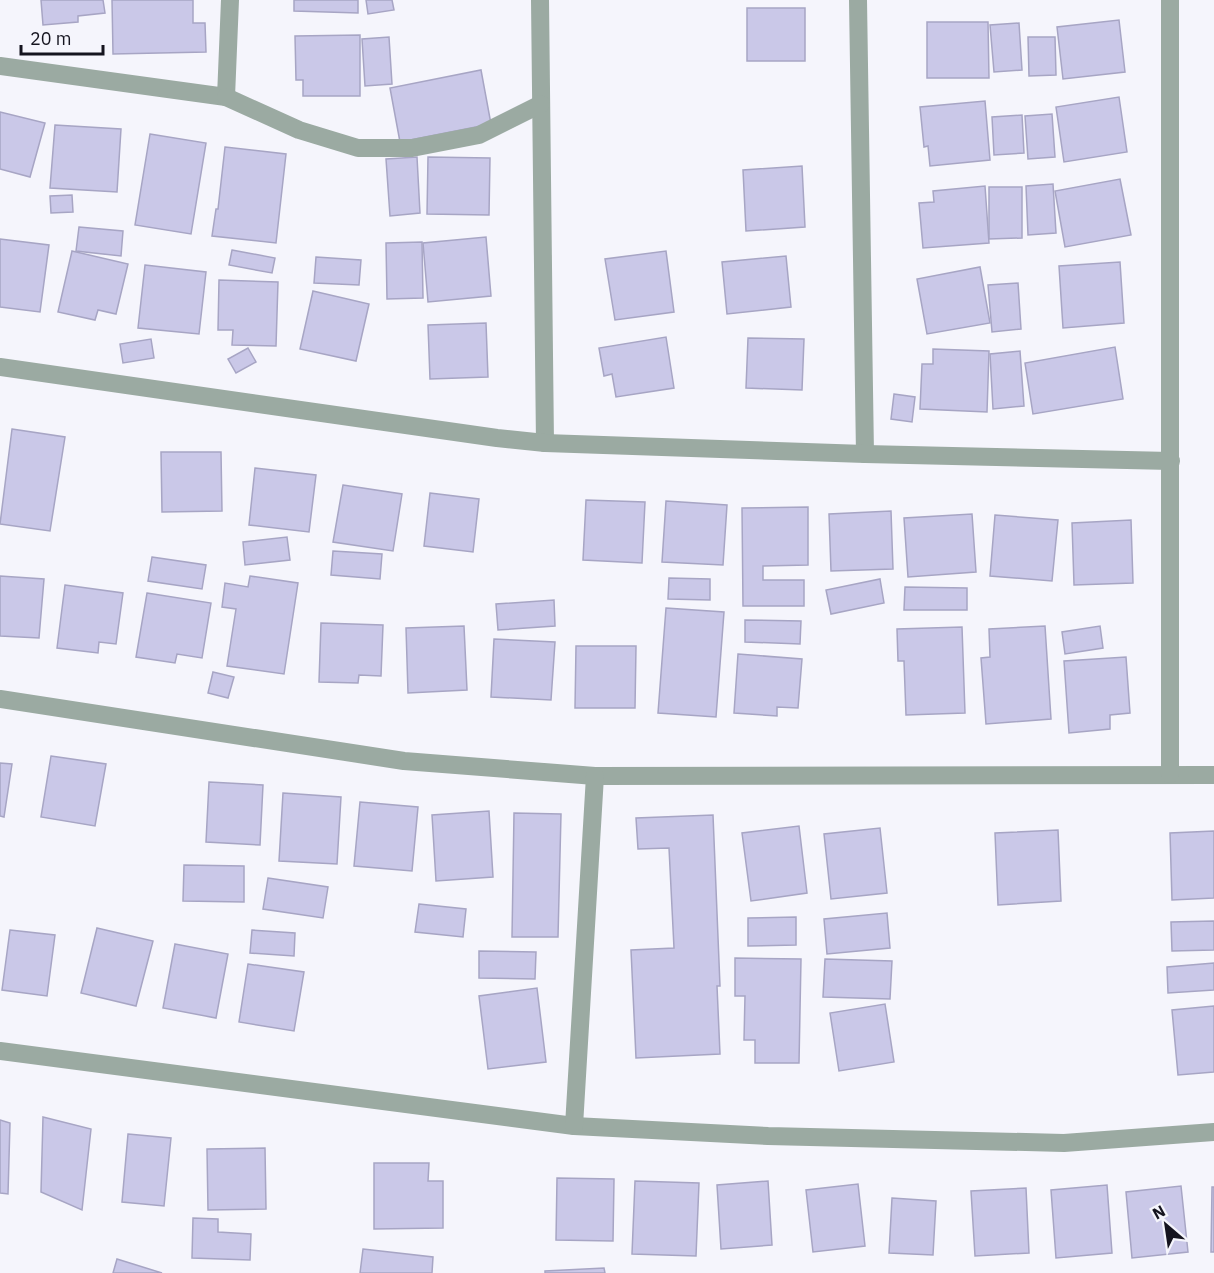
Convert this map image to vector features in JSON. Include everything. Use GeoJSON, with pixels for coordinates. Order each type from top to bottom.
{"type":"FeatureCollection","features":[{"type":"Feature","properties":{"kind":"street"},"geometry":{"type":"LineString","coordinates":[[226,97],[230,0]]}},
{"type":"Feature","properties":{"kind":"street"},"geometry":{"type":"LineString","coordinates":[[540,0],[545,443]]}},
{"type":"Feature","properties":{"kind":"street"},"geometry":{"type":"LineString","coordinates":[[858,0],[865,454]]}},
{"type":"Feature","properties":{"kind":"street"},"geometry":{"type":"LineString","coordinates":[[1170,0],[1170,774]]}},
{"type":"Feature","properties":{"kind":"street"},"geometry":{"type":"LineString","coordinates":[[0,66],[226,97],[299,130],[358,148],[412,148],[479,135],[541,104]]}},
{"type":"Feature","properties":{"kind":"street"},"geometry":{"type":"LineString","coordinates":[[0,367],[545,443],[1171,461]]}},
{"type":"Feature","properties":{"kind":"street"},"geometry":{"type":"LineString","coordinates":[[0,699],[404,761],[595,776],[1214,775]]}},
{"type":"Feature","properties":{"kind":"street"},"geometry":{"type":"LineString","coordinates":[[574,1126],[595,776]]}},
{"type":"Feature","properties":{"kind":"street"},"geometry":{"type":"LineString","coordinates":[[0,1051],[574,1126],[768,1136],[1064,1143],[1214,1132]]}},
{"type":"Feature","properties":{"kind":"building"},"geometry":{"type":"Polygon","coordinates":[[[41,0],[103,0],[105,13],[78,16],[78,22],[43,25],[41,0]]]}},
{"type":"Feature","properties":{"kind":"building"},"geometry":{"type":"Polygon","coordinates":[[[112,0],[193,0],[193,23],[205,23],[206,52],[113,54],[112,0]]]}},
{"type":"Feature","properties":{"kind":"building"},"geometry":{"type":"Polygon","coordinates":[[[294,0],[358,0],[358,13],[294,11],[294,0]]]}},
{"type":"Feature","properties":{"kind":"building"},"geometry":{"type":"Polygon","coordinates":[[[366,0],[392,0],[394,10],[368,14],[366,0]]]}},
{"type":"Feature","properties":{"kind":"building"},"geometry":{"type":"Polygon","coordinates":[[[747,8],[805,8],[805,61],[747,61],[747,8]]]}},
{"type":"Feature","properties":{"kind":"building"},"geometry":{"type":"Polygon","coordinates":[[[1119,20],[1125,72],[1063,79],[1057,27],[1119,20]]]}},
{"type":"Feature","properties":{"kind":"building"},"geometry":{"type":"Polygon","coordinates":[[[927,22],[988,22],[989,78],[927,78],[927,22]]]}},
{"type":"Feature","properties":{"kind":"building"},"geometry":{"type":"Polygon","coordinates":[[[1019,23],[1022,70],[994,72],[990,25],[1019,23]]]}},
{"type":"Feature","properties":{"kind":"building"},"geometry":{"type":"Polygon","coordinates":[[[360,35],[360,96],[303,96],[303,80],[296,80],[295,36],[360,35]]]}},
{"type":"Feature","properties":{"kind":"building"},"geometry":{"type":"Polygon","coordinates":[[[389,37],[392,84],[365,86],[362,39],[389,37]]]}},
{"type":"Feature","properties":{"kind":"building"},"geometry":{"type":"Polygon","coordinates":[[[1028,37],[1055,37],[1056,75],[1029,76],[1028,37]]]}},
{"type":"Feature","properties":{"kind":"building"},"geometry":{"type":"Polygon","coordinates":[[[481,70],[491,124],[400,142],[390,88],[481,70]]]}},
{"type":"Feature","properties":{"kind":"building"},"geometry":{"type":"Polygon","coordinates":[[[1119,97],[1127,152],[1064,162],[1056,107],[1119,97]]]}},
{"type":"Feature","properties":{"kind":"building"},"geometry":{"type":"Polygon","coordinates":[[[985,101],[990,160],[930,166],[928,146],[924,147],[920,107],[985,101]]]}},
{"type":"Feature","properties":{"kind":"building"},"geometry":{"type":"Polygon","coordinates":[[[0,112],[45,123],[30,177],[0,169],[0,112]]]}},
{"type":"Feature","properties":{"kind":"building"},"geometry":{"type":"Polygon","coordinates":[[[1052,114],[1055,157],[1028,159],[1025,116],[1052,114]]]}},
{"type":"Feature","properties":{"kind":"building"},"geometry":{"type":"Polygon","coordinates":[[[1022,115],[1024,153],[994,155],[992,117],[1022,115]]]}},
{"type":"Feature","properties":{"kind":"building"},"geometry":{"type":"Polygon","coordinates":[[[55,125],[121,129],[117,192],[50,188],[55,125]]]}},
{"type":"Feature","properties":{"kind":"building"},"geometry":{"type":"Polygon","coordinates":[[[150,134],[206,143],[191,234],[135,225],[150,134]]]}},
{"type":"Feature","properties":{"kind":"building"},"geometry":{"type":"Polygon","coordinates":[[[225,147],[286,154],[276,243],[212,236],[216,209],[218,209],[225,147]]]}},
{"type":"Feature","properties":{"kind":"building"},"geometry":{"type":"Polygon","coordinates":[[[417,157],[420,213],[390,216],[386,159],[417,157]]]}},
{"type":"Feature","properties":{"kind":"building"},"geometry":{"type":"Polygon","coordinates":[[[428,157],[490,158],[489,215],[427,214],[428,157]]]}},
{"type":"Feature","properties":{"kind":"building"},"geometry":{"type":"Polygon","coordinates":[[[802,166],[805,227],[746,231],[743,170],[802,166]]]}},
{"type":"Feature","properties":{"kind":"building"},"geometry":{"type":"Polygon","coordinates":[[[1120,179],[1131,235],[1065,247],[1055,191],[1120,179]]]}},
{"type":"Feature","properties":{"kind":"building"},"geometry":{"type":"Polygon","coordinates":[[[1053,184],[1056,233],[1028,235],[1026,186],[1053,184]]]}},
{"type":"Feature","properties":{"kind":"building"},"geometry":{"type":"Polygon","coordinates":[[[985,186],[989,243],[923,248],[919,203],[934,202],[933,191],[985,186]]]}},
{"type":"Feature","properties":{"kind":"building"},"geometry":{"type":"Polygon","coordinates":[[[989,187],[1022,187],[1022,238],[989,239],[989,187]]]}},
{"type":"Feature","properties":{"kind":"building"},"geometry":{"type":"Polygon","coordinates":[[[72,195],[73,212],[51,213],[50,196],[72,195]]]}},
{"type":"Feature","properties":{"kind":"building"},"geometry":{"type":"Polygon","coordinates":[[[79,227],[123,231],[121,256],[76,251],[79,227]]]}},
{"type":"Feature","properties":{"kind":"building"},"geometry":{"type":"Polygon","coordinates":[[[486,237],[491,296],[428,302],[423,243],[486,237]]]}},
{"type":"Feature","properties":{"kind":"building"},"geometry":{"type":"Polygon","coordinates":[[[0,239],[49,245],[40,312],[0,307],[0,239]]]}},
{"type":"Feature","properties":{"kind":"building"},"geometry":{"type":"Polygon","coordinates":[[[422,242],[423,298],[387,299],[386,243],[422,242]]]}},
{"type":"Feature","properties":{"kind":"building"},"geometry":{"type":"Polygon","coordinates":[[[232,250],[275,258],[272,273],[229,265],[232,250]]]}},
{"type":"Feature","properties":{"kind":"building"},"geometry":{"type":"Polygon","coordinates":[[[72,251],[128,264],[116,314],[98,310],[95,320],[58,312],[72,251]]]}},
{"type":"Feature","properties":{"kind":"building"},"geometry":{"type":"Polygon","coordinates":[[[666,251],[674,312],[615,320],[605,259],[666,251]]]}},
{"type":"Feature","properties":{"kind":"building"},"geometry":{"type":"Polygon","coordinates":[[[786,256],[791,307],[727,314],[722,262],[786,256]]]}},
{"type":"Feature","properties":{"kind":"building"},"geometry":{"type":"Polygon","coordinates":[[[316,257],[361,260],[359,285],[314,283],[316,257]]]}},
{"type":"Feature","properties":{"kind":"building"},"geometry":{"type":"Polygon","coordinates":[[[1120,262],[1124,323],[1063,328],[1059,266],[1120,262]]]}},
{"type":"Feature","properties":{"kind":"building"},"geometry":{"type":"Polygon","coordinates":[[[145,265],[206,272],[199,334],[138,328],[145,265]]]}},
{"type":"Feature","properties":{"kind":"building"},"geometry":{"type":"Polygon","coordinates":[[[980,267],[990,323],[927,334],[917,279],[980,267]]]}},
{"type":"Feature","properties":{"kind":"building"},"geometry":{"type":"Polygon","coordinates":[[[219,280],[278,282],[276,346],[232,345],[233,330],[218,330],[219,280]]]}},
{"type":"Feature","properties":{"kind":"building"},"geometry":{"type":"Polygon","coordinates":[[[1018,283],[1021,329],[992,332],[988,285],[1018,283]]]}},
{"type":"Feature","properties":{"kind":"building"},"geometry":{"type":"Polygon","coordinates":[[[313,291],[369,304],[356,361],[300,349],[313,291]]]}},
{"type":"Feature","properties":{"kind":"building"},"geometry":{"type":"Polygon","coordinates":[[[486,323],[488,377],[430,379],[428,325],[486,323]]]}},
{"type":"Feature","properties":{"kind":"building"},"geometry":{"type":"Polygon","coordinates":[[[666,337],[674,388],[616,397],[612,374],[604,376],[599,348],[666,337]]]}},
{"type":"Feature","properties":{"kind":"building"},"geometry":{"type":"Polygon","coordinates":[[[748,338],[804,339],[802,390],[746,388],[748,338]]]}},
{"type":"Feature","properties":{"kind":"building"},"geometry":{"type":"Polygon","coordinates":[[[151,339],[154,358],[123,363],[120,344],[151,339]]]}},
{"type":"Feature","properties":{"kind":"building"},"geometry":{"type":"Polygon","coordinates":[[[1115,347],[1123,399],[1033,414],[1025,363],[1115,347]]]}},
{"type":"Feature","properties":{"kind":"building"},"geometry":{"type":"Polygon","coordinates":[[[248,348],[256,362],[236,373],[228,359],[248,348]]]}},
{"type":"Feature","properties":{"kind":"building"},"geometry":{"type":"Polygon","coordinates":[[[933,349],[989,351],[987,412],[920,409],[922,364],[933,364],[933,349]]]}},
{"type":"Feature","properties":{"kind":"building"},"geometry":{"type":"Polygon","coordinates":[[[1020,351],[1024,406],[993,409],[990,354],[1020,351]]]}},
{"type":"Feature","properties":{"kind":"building"},"geometry":{"type":"Polygon","coordinates":[[[894,394],[915,397],[912,422],[891,419],[894,394]]]}},
{"type":"Feature","properties":{"kind":"building"},"geometry":{"type":"Polygon","coordinates":[[[12,429],[65,437],[50,531],[0,524],[12,429]]]}},
{"type":"Feature","properties":{"kind":"building"},"geometry":{"type":"Polygon","coordinates":[[[161,452],[221,452],[222,511],[162,512],[161,452]]]}},
{"type":"Feature","properties":{"kind":"building"},"geometry":{"type":"Polygon","coordinates":[[[255,468],[316,475],[309,532],[249,525],[255,468]]]}},
{"type":"Feature","properties":{"kind":"building"},"geometry":{"type":"Polygon","coordinates":[[[343,485],[402,494],[393,551],[333,542],[343,485]]]}},
{"type":"Feature","properties":{"kind":"building"},"geometry":{"type":"Polygon","coordinates":[[[430,493],[479,499],[473,552],[424,546],[430,493]]]}},
{"type":"Feature","properties":{"kind":"building"},"geometry":{"type":"Polygon","coordinates":[[[586,500],[645,502],[642,563],[583,560],[586,500]]]}},
{"type":"Feature","properties":{"kind":"building"},"geometry":{"type":"Polygon","coordinates":[[[666,501],[727,505],[723,565],[662,562],[666,501]]]}},
{"type":"Feature","properties":{"kind":"building"},"geometry":{"type":"Polygon","coordinates":[[[808,507],[808,565],[763,566],[763,580],[804,580],[804,606],[743,606],[742,508],[808,507]]]}},
{"type":"Feature","properties":{"kind":"building"},"geometry":{"type":"Polygon","coordinates":[[[891,511],[893,569],[831,571],[829,514],[891,511]]]}},
{"type":"Feature","properties":{"kind":"building"},"geometry":{"type":"Polygon","coordinates":[[[972,514],[976,572],[908,577],[904,518],[972,514]]]}},
{"type":"Feature","properties":{"kind":"building"},"geometry":{"type":"Polygon","coordinates":[[[995,515],[1058,520],[1052,581],[990,576],[995,515]]]}},
{"type":"Feature","properties":{"kind":"building"},"geometry":{"type":"Polygon","coordinates":[[[1131,520],[1133,583],[1074,585],[1072,523],[1131,520]]]}},
{"type":"Feature","properties":{"kind":"building"},"geometry":{"type":"Polygon","coordinates":[[[287,537],[290,560],[245,565],[243,542],[287,537]]]}},
{"type":"Feature","properties":{"kind":"building"},"geometry":{"type":"Polygon","coordinates":[[[333,551],[382,554],[380,579],[331,575],[333,551]]]}},
{"type":"Feature","properties":{"kind":"building"},"geometry":{"type":"Polygon","coordinates":[[[152,557],[206,565],[202,589],[148,581],[152,557]]]}},
{"type":"Feature","properties":{"kind":"building"},"geometry":{"type":"Polygon","coordinates":[[[0,576],[44,579],[39,638],[0,636],[0,576]]]}},
{"type":"Feature","properties":{"kind":"building"},"geometry":{"type":"Polygon","coordinates":[[[250,576],[298,583],[284,674],[227,666],[236,609],[222,607],[225,583],[248,587],[250,576]]]}},
{"type":"Feature","properties":{"kind":"building"},"geometry":{"type":"Polygon","coordinates":[[[669,578],[710,579],[710,600],[668,599],[669,578]]]}},
{"type":"Feature","properties":{"kind":"building"},"geometry":{"type":"Polygon","coordinates":[[[880,579],[884,603],[831,614],[826,590],[880,579]]]}},
{"type":"Feature","properties":{"kind":"building"},"geometry":{"type":"Polygon","coordinates":[[[65,585],[123,593],[116,644],[99,642],[98,653],[57,648],[65,585]]]}},
{"type":"Feature","properties":{"kind":"building"},"geometry":{"type":"Polygon","coordinates":[[[905,587],[967,588],[967,610],[904,610],[905,587]]]}},
{"type":"Feature","properties":{"kind":"building"},"geometry":{"type":"Polygon","coordinates":[[[147,593],[211,603],[202,658],[177,654],[175,663],[136,657],[147,593]]]}},
{"type":"Feature","properties":{"kind":"building"},"geometry":{"type":"Polygon","coordinates":[[[554,600],[555,626],[498,630],[496,604],[554,600]]]}},
{"type":"Feature","properties":{"kind":"building"},"geometry":{"type":"Polygon","coordinates":[[[666,608],[724,612],[716,717],[658,713],[666,608]]]}},
{"type":"Feature","properties":{"kind":"building"},"geometry":{"type":"Polygon","coordinates":[[[745,620],[801,621],[800,644],[745,642],[745,620]]]}},
{"type":"Feature","properties":{"kind":"building"},"geometry":{"type":"Polygon","coordinates":[[[321,623],[383,625],[381,676],[359,675],[358,683],[319,682],[321,623]]]}},
{"type":"Feature","properties":{"kind":"building"},"geometry":{"type":"Polygon","coordinates":[[[464,626],[467,690],[408,693],[406,628],[464,626]]]}},
{"type":"Feature","properties":{"kind":"building"},"geometry":{"type":"Polygon","coordinates":[[[1045,626],[1051,719],[986,724],[981,658],[990,657],[989,629],[1045,626]]]}},
{"type":"Feature","properties":{"kind":"building"},"geometry":{"type":"Polygon","coordinates":[[[1100,626],[1103,648],[1065,654],[1062,632],[1100,626]]]}},
{"type":"Feature","properties":{"kind":"building"},"geometry":{"type":"Polygon","coordinates":[[[962,627],[965,713],[906,715],[904,661],[898,661],[897,629],[962,627]]]}},
{"type":"Feature","properties":{"kind":"building"},"geometry":{"type":"Polygon","coordinates":[[[494,639],[555,642],[551,700],[491,697],[494,639]]]}},
{"type":"Feature","properties":{"kind":"building"},"geometry":{"type":"Polygon","coordinates":[[[576,646],[636,646],[635,708],[575,708],[576,646]]]}},
{"type":"Feature","properties":{"kind":"building"},"geometry":{"type":"Polygon","coordinates":[[[738,654],[802,659],[798,708],[777,707],[777,716],[734,713],[738,654]]]}},
{"type":"Feature","properties":{"kind":"building"},"geometry":{"type":"Polygon","coordinates":[[[1126,657],[1130,713],[1110,715],[1110,729],[1069,733],[1064,661],[1126,657]]]}},
{"type":"Feature","properties":{"kind":"building"},"geometry":{"type":"Polygon","coordinates":[[[213,672],[234,677],[228,698],[208,693],[213,672]]]}},
{"type":"Feature","properties":{"kind":"building"},"geometry":{"type":"Polygon","coordinates":[[[51,756],[106,764],[95,826],[41,817],[51,756]]]}},
{"type":"Feature","properties":{"kind":"building"},"geometry":{"type":"Polygon","coordinates":[[[0,763],[12,764],[4,817],[0,816],[0,763]]]}},
{"type":"Feature","properties":{"kind":"building"},"geometry":{"type":"Polygon","coordinates":[[[209,782],[263,785],[260,845],[206,842],[209,782]]]}},
{"type":"Feature","properties":{"kind":"building"},"geometry":{"type":"Polygon","coordinates":[[[283,793],[341,797],[337,864],[279,861],[283,793]]]}},
{"type":"Feature","properties":{"kind":"building"},"geometry":{"type":"Polygon","coordinates":[[[360,802],[418,807],[412,871],[354,866],[360,802]]]}},
{"type":"Feature","properties":{"kind":"building"},"geometry":{"type":"Polygon","coordinates":[[[489,811],[493,877],[436,881],[432,815],[489,811]]]}},
{"type":"Feature","properties":{"kind":"building"},"geometry":{"type":"Polygon","coordinates":[[[514,813],[561,814],[558,937],[512,937],[514,813]]]}},
{"type":"Feature","properties":{"kind":"building"},"geometry":{"type":"Polygon","coordinates":[[[713,815],[720,986],[717,986],[720,1054],[636,1058],[631,950],[674,948],[669,848],[638,849],[636,818],[713,815]]]}},
{"type":"Feature","properties":{"kind":"building"},"geometry":{"type":"Polygon","coordinates":[[[799,826],[807,893],[751,901],[742,833],[799,826]]]}},
{"type":"Feature","properties":{"kind":"building"},"geometry":{"type":"Polygon","coordinates":[[[880,828],[887,893],[831,899],[824,834],[880,828]]]}},
{"type":"Feature","properties":{"kind":"building"},"geometry":{"type":"Polygon","coordinates":[[[1058,830],[1061,901],[998,905],[995,833],[1058,830]]]}},
{"type":"Feature","properties":{"kind":"building"},"geometry":{"type":"Polygon","coordinates":[[[1214,831],[1214,898],[1172,900],[1170,833],[1214,831]]]}},
{"type":"Feature","properties":{"kind":"building"},"geometry":{"type":"Polygon","coordinates":[[[184,865],[244,866],[244,902],[183,901],[184,865]]]}},
{"type":"Feature","properties":{"kind":"building"},"geometry":{"type":"Polygon","coordinates":[[[268,878],[328,887],[323,918],[263,909],[268,878]]]}},
{"type":"Feature","properties":{"kind":"building"},"geometry":{"type":"Polygon","coordinates":[[[419,904],[466,909],[463,937],[415,932],[419,904]]]}},
{"type":"Feature","properties":{"kind":"building"},"geometry":{"type":"Polygon","coordinates":[[[887,913],[890,948],[827,954],[824,919],[887,913]]]}},
{"type":"Feature","properties":{"kind":"building"},"geometry":{"type":"Polygon","coordinates":[[[796,917],[796,945],[748,946],[748,918],[796,917]]]}},
{"type":"Feature","properties":{"kind":"building"},"geometry":{"type":"Polygon","coordinates":[[[1214,921],[1214,950],[1172,951],[1171,922],[1214,921]]]}},
{"type":"Feature","properties":{"kind":"building"},"geometry":{"type":"Polygon","coordinates":[[[97,928],[153,941],[136,1006],[81,993],[97,928]]]}},
{"type":"Feature","properties":{"kind":"building"},"geometry":{"type":"Polygon","coordinates":[[[10,930],[55,935],[47,996],[2,990],[10,930]]]}},
{"type":"Feature","properties":{"kind":"building"},"geometry":{"type":"Polygon","coordinates":[[[252,930],[295,933],[294,956],[250,953],[252,930]]]}},
{"type":"Feature","properties":{"kind":"building"},"geometry":{"type":"Polygon","coordinates":[[[175,944],[228,954],[216,1018],[163,1008],[175,944]]]}},
{"type":"Feature","properties":{"kind":"building"},"geometry":{"type":"Polygon","coordinates":[[[479,951],[536,952],[535,979],[479,978],[479,951]]]}},
{"type":"Feature","properties":{"kind":"building"},"geometry":{"type":"Polygon","coordinates":[[[735,958],[801,959],[799,1063],[755,1063],[755,1040],[744,1040],[745,996],[735,996],[735,958]]]}},
{"type":"Feature","properties":{"kind":"building"},"geometry":{"type":"Polygon","coordinates":[[[825,959],[892,961],[890,999],[823,997],[825,959]]]}},
{"type":"Feature","properties":{"kind":"building"},"geometry":{"type":"Polygon","coordinates":[[[1214,963],[1214,990],[1168,993],[1167,967],[1214,963]]]}},
{"type":"Feature","properties":{"kind":"building"},"geometry":{"type":"Polygon","coordinates":[[[248,964],[304,972],[294,1031],[239,1022],[248,964]]]}},
{"type":"Feature","properties":{"kind":"building"},"geometry":{"type":"Polygon","coordinates":[[[537,988],[546,1062],[488,1069],[479,996],[537,988]]]}},
{"type":"Feature","properties":{"kind":"building"},"geometry":{"type":"Polygon","coordinates":[[[885,1004],[894,1062],[839,1071],[830,1013],[885,1004]]]}},
{"type":"Feature","properties":{"kind":"building"},"geometry":{"type":"Polygon","coordinates":[[[1214,1006],[1214,1072],[1178,1075],[1172,1010],[1214,1006]]]}},
{"type":"Feature","properties":{"kind":"building"},"geometry":{"type":"Polygon","coordinates":[[[43,1117],[91,1129],[82,1210],[41,1192],[43,1117]]]}},
{"type":"Feature","properties":{"kind":"building"},"geometry":{"type":"Polygon","coordinates":[[[0,1120],[10,1123],[8,1194],[0,1193],[0,1120]]]}},
{"type":"Feature","properties":{"kind":"building"},"geometry":{"type":"Polygon","coordinates":[[[128,1134],[171,1138],[164,1206],[122,1202],[128,1134]]]}},
{"type":"Feature","properties":{"kind":"building"},"geometry":{"type":"Polygon","coordinates":[[[265,1148],[266,1209],[208,1210],[207,1149],[265,1148]]]}},
{"type":"Feature","properties":{"kind":"building"},"geometry":{"type":"Polygon","coordinates":[[[374,1163],[429,1163],[428,1181],[443,1181],[443,1228],[374,1229],[374,1163]]]}},
{"type":"Feature","properties":{"kind":"building"},"geometry":{"type":"Polygon","coordinates":[[[557,1178],[614,1179],[613,1241],[556,1240],[557,1178]]]}},
{"type":"Feature","properties":{"kind":"building"},"geometry":{"type":"Polygon","coordinates":[[[635,1181],[699,1183],[696,1256],[632,1254],[635,1181]]]}},
{"type":"Feature","properties":{"kind":"building"},"geometry":{"type":"Polygon","coordinates":[[[768,1181],[772,1245],[721,1249],[717,1185],[768,1181]]]}},
{"type":"Feature","properties":{"kind":"building"},"geometry":{"type":"Polygon","coordinates":[[[858,1184],[865,1246],[813,1252],[806,1190],[858,1184]]]}},
{"type":"Feature","properties":{"kind":"building"},"geometry":{"type":"Polygon","coordinates":[[[1107,1185],[1112,1253],[1056,1258],[1051,1190],[1107,1185]]]}},
{"type":"Feature","properties":{"kind":"building"},"geometry":{"type":"Polygon","coordinates":[[[1181,1186],[1188,1252],[1132,1258],[1126,1192],[1181,1186]]]}},
{"type":"Feature","properties":{"kind":"building"},"geometry":{"type":"Polygon","coordinates":[[[1212,1187],[1214,1187],[1214,1252],[1211,1252],[1212,1187]]]}},
{"type":"Feature","properties":{"kind":"building"},"geometry":{"type":"Polygon","coordinates":[[[1026,1188],[1029,1253],[975,1256],[971,1191],[1026,1188]]]}},
{"type":"Feature","properties":{"kind":"building"},"geometry":{"type":"Polygon","coordinates":[[[892,1198],[936,1201],[933,1255],[889,1253],[892,1198]]]}},
{"type":"Feature","properties":{"kind":"building"},"geometry":{"type":"Polygon","coordinates":[[[193,1218],[218,1219],[218,1232],[251,1234],[250,1260],[192,1258],[193,1218]]]}},
{"type":"Feature","properties":{"kind":"building"},"geometry":{"type":"Polygon","coordinates":[[[363,1249],[433,1257],[432,1273],[360,1273],[363,1249]]]}},
{"type":"Feature","properties":{"kind":"building"},"geometry":{"type":"Polygon","coordinates":[[[117,1259],[162,1273],[113,1273],[117,1259]]]}},
{"type":"Feature","properties":{"kind":"building"},"geometry":{"type":"Polygon","coordinates":[[[604,1268],[605,1273],[545,1273],[545,1271],[604,1268]]]}}]}
